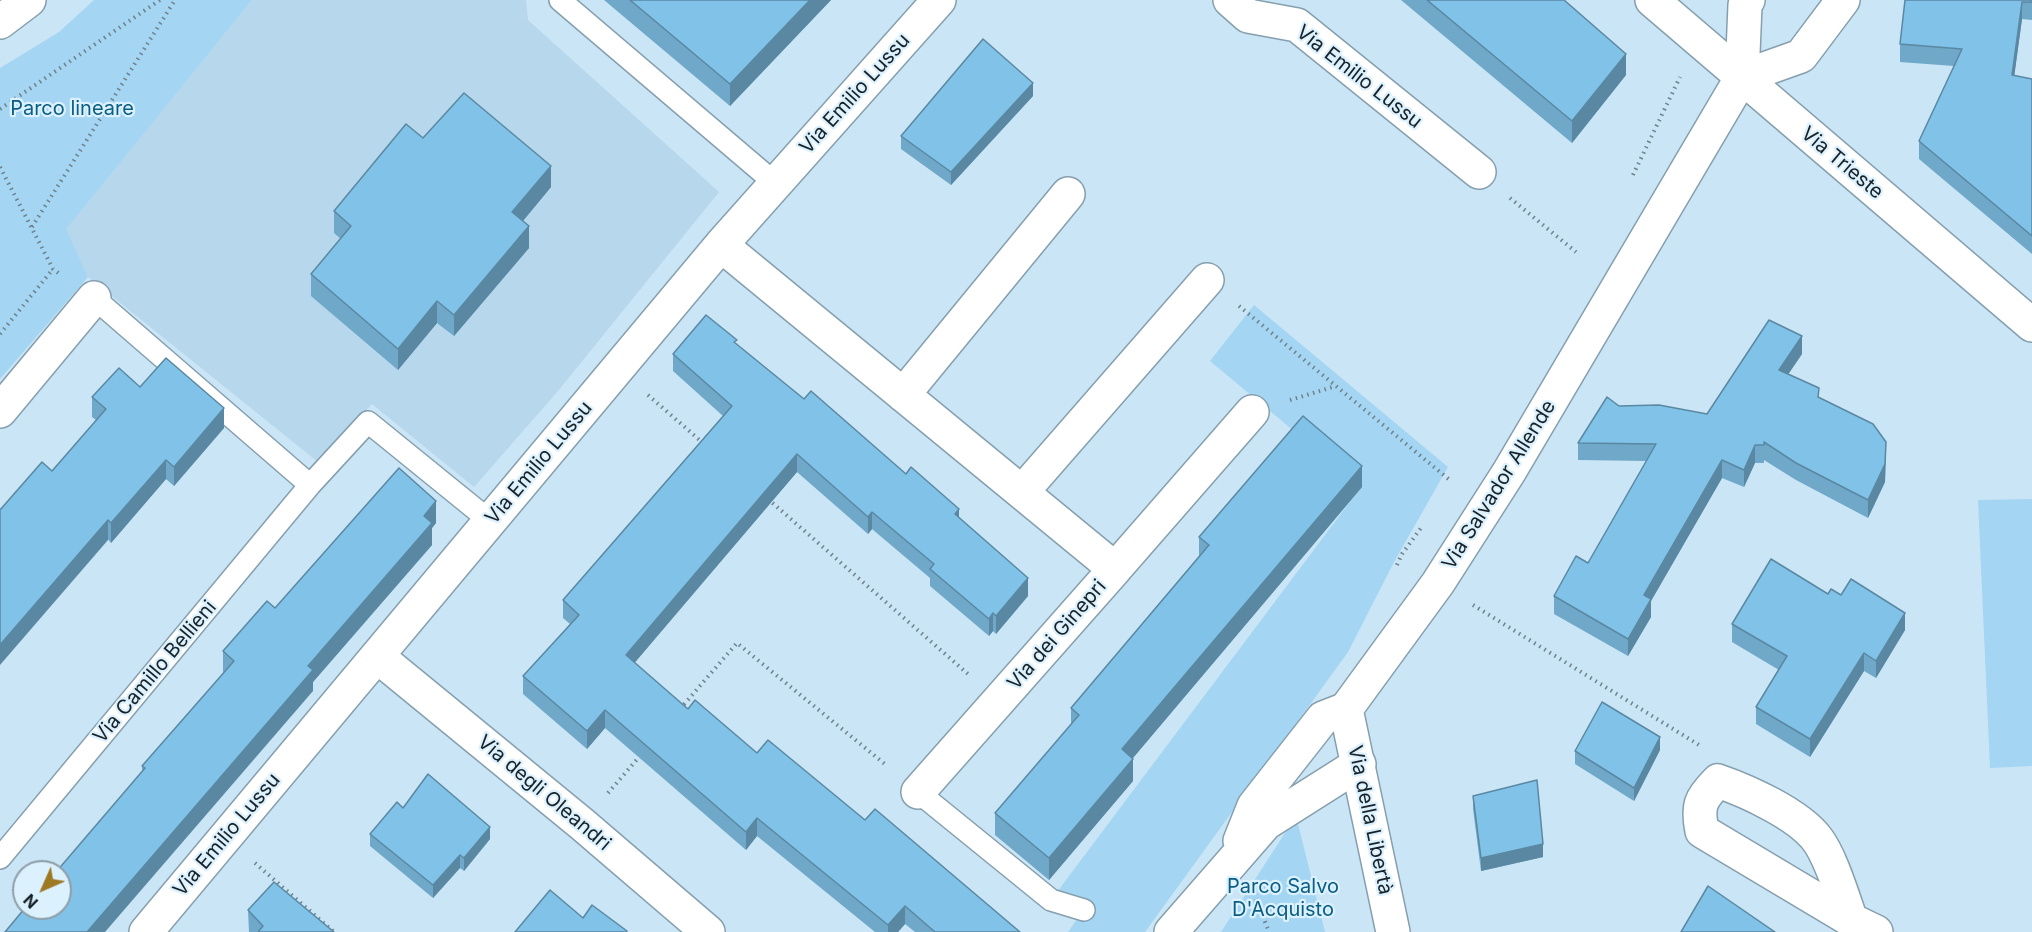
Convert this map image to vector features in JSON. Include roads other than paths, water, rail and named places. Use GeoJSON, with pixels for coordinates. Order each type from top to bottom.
{"type":"FeatureCollection","features":[{"type":"Feature","properties":{"kind":"street"},"geometry":{"type":"LineString","coordinates":[[0,22],[29,0]]}},
{"type":"Feature","properties":{"kind":"street","name":"Via Emilio Lussu"},"geometry":{"type":"LineString","coordinates":[[146,932],[721,245],[939,0]]}},
{"type":"Feature","properties":{"kind":"street","name":"Via Emilio Lussu"},"geometry":{"type":"LineString","coordinates":[[1230,0],[1248,16],[1298,25],[1479,172]]}},
{"type":"Feature","properties":{"kind":"street","name":"Via Trieste"},"geometry":{"type":"LineString","coordinates":[[1652,0],[2032,325]]}},
{"type":"Feature","properties":{"kind":"street"},"geometry":{"type":"LineString","coordinates":[[1748,0],[1744,5],[1742,77],[1801,56],[1843,0]]}},
{"type":"Feature","properties":{"kind":"street","name":"Via Salvador Allende"},"geometry":{"type":"LineString","coordinates":[[1230,868],[1254,806],[1323,718],[1346,709],[1438,583],[1509,472],[1742,77]]}},
{"type":"Feature","properties":{"kind":"street"},"geometry":{"type":"LineString","coordinates":[[903,395],[1068,194]]}},
{"type":"Feature","properties":{"kind":"street","name":"Via dei Ginepri"},"geometry":{"type":"LineString","coordinates":[[721,245],[1115,569],[918,792]]}},
{"type":"Feature","properties":{"kind":"street"},"geometry":{"type":"LineString","coordinates":[[1022,492],[1207,280]]}},
{"type":"Feature","properties":{"kind":"street"},"geometry":{"type":"LineString","coordinates":[[0,411],[93,298]]}},
{"type":"Feature","properties":{"kind":"street"},"geometry":{"type":"LineString","coordinates":[[1115,569],[1252,412]]}},
{"type":"Feature","properties":{"kind":"street","name":"Via degli Oleandri"},"geometry":{"type":"LineString","coordinates":[[377,656],[582,824],[708,932]]}},
{"type":"Feature","properties":{"kind":"street","name":"Via della Libertà"},"geometry":{"type":"LineString","coordinates":[[1346,709],[1393,932]]}},
{"type":"Feature","properties":{"kind":"street","name":"Via Salvador Allende"},"geometry":{"type":"LineString","coordinates":[[1171,932],[1230,868],[1266,823],[1359,764]]}},
{"type":"Feature","properties":{"kind":"street"},"geometry":{"type":"LineString","coordinates":[[1718,781],[1738,788],[1791,817],[1817,839],[1864,926],[1702,831],[1699,814],[1703,796],[1718,781]]}},
{"type":"Feature","properties":{"kind":"lane"},"geometry":{"type":"LineString","coordinates":[[560,0],[776,184]]}},
{"type":"Feature","properties":{"kind":"lane"},"geometry":{"type":"LineString","coordinates":[[93,298],[309,485]]}},
{"type":"Feature","properties":{"kind":"lane","name":"Via Camillo Bellieni"},"geometry":{"type":"LineString","coordinates":[[0,858],[309,485],[368,422],[490,521]]}},
{"type":"Feature","properties":{"kind":"lane"},"geometry":{"type":"LineString","coordinates":[[918,792],[1052,900],[1084,910]]}},
{"type":"Feature","properties":{"kind":"park label","name":"Parco lineare"},"geometry":{"type":"Point","coordinates":[72,109]}},
{"type":"Feature","properties":{"kind":"park label","name":"Parco Salvo D'Acquisto"},"geometry":{"type":"Point","coordinates":[1283,898]}}]}
